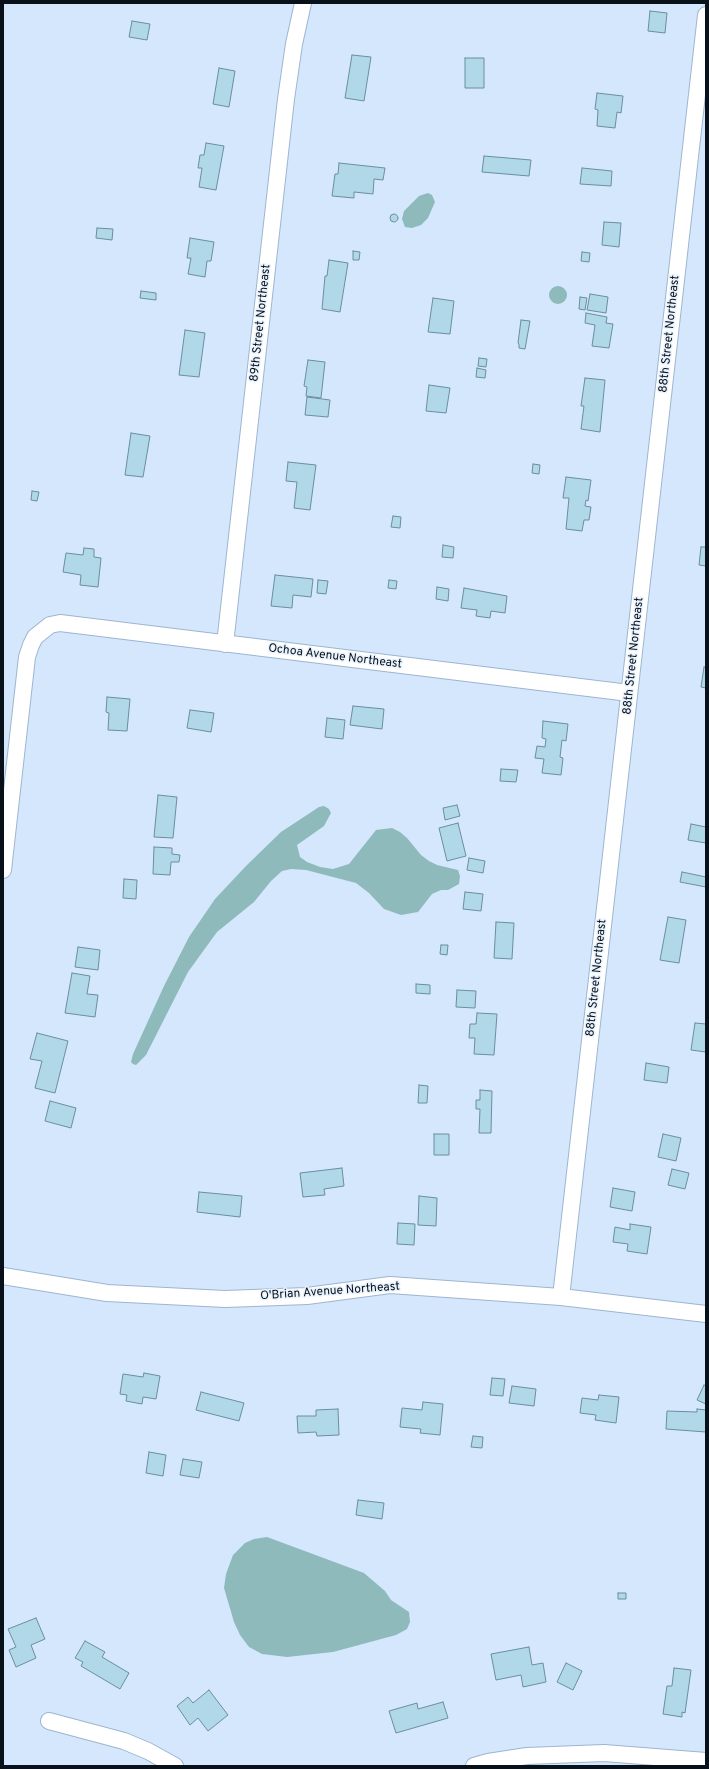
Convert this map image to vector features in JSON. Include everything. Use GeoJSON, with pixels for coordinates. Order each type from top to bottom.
{"type":"FeatureCollection","features":[{"type":"Feature","properties":{"kind":"street","name":"89th Street Northeast"},"geometry":{"type":"LineString","coordinates":[[225,644],[286,99],[294,44],[303,3]]}},
{"type":"Feature","properties":{"kind":"street","name":"88th Street Northeast"},"geometry":{"type":"LineString","coordinates":[[561,1297],[706,15]]}},
{"type":"Feature","properties":{"kind":"street","name":"Ochoa Avenue Northeast"},"geometry":{"type":"LineString","coordinates":[[3,870],[27,657],[31,645],[42,630],[50,625],[60,623],[629,693]]}},
{"type":"Feature","properties":{"kind":"street","name":"O'Brian Avenue Northeast"},"geometry":{"type":"LineString","coordinates":[[3,1276],[107,1293],[225,1299],[308,1296],[390,1285],[561,1297],[706,1314]]}},
{"type":"Feature","properties":{"kind":"street"},"geometry":{"type":"LineString","coordinates":[[49,1720],[124,1741],[148,1751],[175,1766]]}},
{"type":"Feature","properties":{"kind":"street"},"geometry":{"type":"LineString","coordinates":[[474,1766],[488,1762],[527,1756],[604,1753],[706,1761]]}},
{"type":"Feature","properties":{"kind":"shaded area"},"geometry":{"type":"Polygon","coordinates":[[[428,193],[432,195],[435,202],[428,218],[421,225],[412,228],[405,227],[402,219],[404,211],[419,196],[428,193]]]}},
{"type":"Feature","properties":{"kind":"shaded area"},"geometry":{"type":"Polygon","coordinates":[[[558,286],[564,289],[567,295],[564,301],[558,304],[552,301],[549,295],[552,289],[558,286]]]}},
{"type":"Feature","properties":{"kind":"shaded area"},"geometry":{"type":"Polygon","coordinates":[[[324,806],[329,809],[331,813],[324,826],[297,845],[300,857],[307,862],[320,867],[333,869],[349,864],[376,830],[392,828],[407,838],[421,855],[429,861],[437,865],[458,870],[460,876],[459,884],[448,890],[441,890],[432,894],[418,912],[401,915],[384,909],[369,893],[356,883],[306,870],[291,869],[282,871],[271,881],[254,902],[217,932],[188,972],[146,1055],[136,1065],[133,1064],[131,1062],[133,1054],[164,986],[189,937],[215,899],[281,832],[319,807],[324,806]]]}},
{"type":"Feature","properties":{"kind":"shaded area"},"geometry":{"type":"Polygon","coordinates":[[[267,1537],[364,1573],[385,1591],[391,1600],[409,1612],[410,1622],[407,1629],[396,1635],[333,1652],[287,1657],[262,1654],[249,1647],[240,1635],[234,1622],[224,1588],[226,1574],[233,1555],[245,1543],[254,1539],[267,1537]]]}},
{"type":"Feature","properties":{"kind":"building"},"geometry":{"type":"Polygon","coordinates":[[[650,11],[667,13],[665,33],[648,31],[650,11]]]}},
{"type":"Feature","properties":{"kind":"building"},"geometry":{"type":"Polygon","coordinates":[[[132,21],[150,24],[147,40],[129,37],[132,21]]]}},
{"type":"Feature","properties":{"kind":"building"},"geometry":{"type":"Polygon","coordinates":[[[352,55],[371,57],[364,101],[345,98],[352,55]]]}},
{"type":"Feature","properties":{"kind":"building"},"geometry":{"type":"Polygon","coordinates":[[[465,58],[484,58],[484,88],[465,88],[465,58]]]}},
{"type":"Feature","properties":{"kind":"building"},"geometry":{"type":"Polygon","coordinates":[[[219,68],[235,71],[229,107],[213,104],[219,68]]]}},
{"type":"Feature","properties":{"kind":"building"},"geometry":{"type":"Polygon","coordinates":[[[597,93],[623,96],[621,113],[617,112],[615,128],[597,126],[598,110],[595,109],[597,93]]]}},
{"type":"Feature","properties":{"kind":"building"},"geometry":{"type":"Polygon","coordinates":[[[206,143],[224,146],[216,190],[199,187],[202,168],[198,168],[200,155],[204,155],[206,143]]]}},
{"type":"Feature","properties":{"kind":"building"},"geometry":{"type":"Polygon","coordinates":[[[484,156],[531,160],[529,176],[482,172],[484,156]]]}},
{"type":"Feature","properties":{"kind":"building"},"geometry":{"type":"Polygon","coordinates":[[[339,163],[385,168],[383,180],[374,179],[373,194],[354,192],[354,198],[332,196],[335,174],[338,174],[339,163]]]}},
{"type":"Feature","properties":{"kind":"building"},"geometry":{"type":"Polygon","coordinates":[[[582,168],[612,171],[611,186],[580,184],[582,168]]]}},
{"type":"Feature","properties":{"kind":"building"},"geometry":{"type":"Polygon","coordinates":[[[392,214],[396,214],[398,218],[396,222],[392,222],[390,220],[390,216],[392,214]]]}},
{"type":"Feature","properties":{"kind":"building"},"geometry":{"type":"Polygon","coordinates":[[[604,222],[621,223],[619,247],[602,245],[604,222]]]}},
{"type":"Feature","properties":{"kind":"building"},"geometry":{"type":"Polygon","coordinates":[[[97,228],[113,229],[112,240],[96,238],[97,228]]]}},
{"type":"Feature","properties":{"kind":"building"},"geometry":{"type":"Polygon","coordinates":[[[190,238],[214,242],[211,261],[207,261],[205,277],[188,274],[191,258],[187,258],[190,238]]]}},
{"type":"Feature","properties":{"kind":"building"},"geometry":{"type":"Polygon","coordinates":[[[353,251],[360,252],[359,260],[353,260],[353,251]]]}},
{"type":"Feature","properties":{"kind":"building"},"geometry":{"type":"Polygon","coordinates":[[[582,252],[590,253],[589,262],[581,261],[582,252]]]}},
{"type":"Feature","properties":{"kind":"building"},"geometry":{"type":"Polygon","coordinates":[[[329,260],[348,263],[340,312],[322,309],[325,276],[327,276],[329,260]]]}},
{"type":"Feature","properties":{"kind":"building"},"geometry":{"type":"Polygon","coordinates":[[[141,291],[156,293],[156,300],[140,298],[141,291]]]}},
{"type":"Feature","properties":{"kind":"building"},"geometry":{"type":"Polygon","coordinates":[[[590,294],[608,297],[606,313],[587,310],[590,294]]]}},
{"type":"Feature","properties":{"kind":"building"},"geometry":{"type":"Polygon","coordinates":[[[580,297],[587,298],[585,310],[579,309],[580,297]]]}},
{"type":"Feature","properties":{"kind":"building"},"geometry":{"type":"Polygon","coordinates":[[[433,298],[454,301],[450,334],[428,332],[433,298]]]}},
{"type":"Feature","properties":{"kind":"building"},"geometry":{"type":"Polygon","coordinates":[[[586,313],[607,317],[606,323],[613,324],[609,348],[592,346],[595,325],[585,323],[586,313]]]}},
{"type":"Feature","properties":{"kind":"building"},"geometry":{"type":"Polygon","coordinates":[[[521,320],[530,321],[525,349],[519,348],[518,343],[521,320]]]}},
{"type":"Feature","properties":{"kind":"building"},"geometry":{"type":"Polygon","coordinates":[[[185,330],[205,333],[199,377],[179,375],[185,330]]]}},
{"type":"Feature","properties":{"kind":"building"},"geometry":{"type":"Polygon","coordinates":[[[479,358],[487,359],[486,367],[478,366],[479,358]]]}},
{"type":"Feature","properties":{"kind":"building"},"geometry":{"type":"Polygon","coordinates":[[[308,360],[325,362],[321,398],[306,396],[307,387],[304,386],[308,360]]]}},
{"type":"Feature","properties":{"kind":"building"},"geometry":{"type":"Polygon","coordinates":[[[477,368],[486,370],[485,378],[476,377],[477,368]]]}},
{"type":"Feature","properties":{"kind":"building"},"geometry":{"type":"Polygon","coordinates":[[[585,378],[605,380],[600,432],[581,429],[584,406],[581,406],[585,378]]]}},
{"type":"Feature","properties":{"kind":"building"},"geometry":{"type":"Polygon","coordinates":[[[429,385],[450,388],[446,413],[426,411],[429,385]]]}},
{"type":"Feature","properties":{"kind":"building"},"geometry":{"type":"Polygon","coordinates":[[[307,397],[330,400],[328,417],[305,415],[307,397]]]}},
{"type":"Feature","properties":{"kind":"building"},"geometry":{"type":"Polygon","coordinates":[[[131,433],[150,436],[143,477],[125,475],[131,433]]]}},
{"type":"Feature","properties":{"kind":"building"},"geometry":{"type":"Polygon","coordinates":[[[288,462],[316,465],[310,510],[294,508],[297,482],[286,481],[288,462]]]}},
{"type":"Feature","properties":{"kind":"building"},"geometry":{"type":"Polygon","coordinates":[[[533,464],[540,465],[539,474],[532,473],[533,464]]]}},
{"type":"Feature","properties":{"kind":"building"},"geometry":{"type":"Polygon","coordinates":[[[566,477],[591,480],[588,501],[586,500],[585,506],[591,507],[589,520],[584,520],[582,531],[566,529],[569,498],[563,498],[566,477]]]}},
{"type":"Feature","properties":{"kind":"building"},"geometry":{"type":"Polygon","coordinates":[[[32,491],[39,492],[37,501],[31,500],[32,491]]]}},
{"type":"Feature","properties":{"kind":"building"},"geometry":{"type":"Polygon","coordinates":[[[393,516],[401,517],[400,528],[391,527],[393,516]]]}},
{"type":"Feature","properties":{"kind":"building"},"geometry":{"type":"Polygon","coordinates":[[[443,545],[454,547],[453,558],[442,557],[443,545]]]}},
{"type":"Feature","properties":{"kind":"building"},"geometry":{"type":"Polygon","coordinates":[[[701,547],[706,547],[706,566],[699,565],[701,547]]]}},
{"type":"Feature","properties":{"kind":"building"},"geometry":{"type":"Polygon","coordinates":[[[84,548],[94,549],[94,557],[101,558],[98,587],[80,585],[81,575],[63,572],[66,553],[83,555],[84,548]]]}},
{"type":"Feature","properties":{"kind":"building"},"geometry":{"type":"Polygon","coordinates":[[[275,575],[313,579],[311,597],[293,595],[292,608],[271,606],[275,575]]]}},
{"type":"Feature","properties":{"kind":"building"},"geometry":{"type":"Polygon","coordinates":[[[318,580],[328,581],[326,594],[317,593],[318,580]]]}},
{"type":"Feature","properties":{"kind":"building"},"geometry":{"type":"Polygon","coordinates":[[[389,580],[397,581],[396,589],[388,588],[389,580]]]}},
{"type":"Feature","properties":{"kind":"building"},"geometry":{"type":"Polygon","coordinates":[[[437,587],[449,589],[448,601],[436,599],[437,587]]]}},
{"type":"Feature","properties":{"kind":"building"},"geometry":{"type":"Polygon","coordinates":[[[464,588],[507,596],[505,613],[491,611],[490,618],[476,616],[477,610],[461,608],[464,588]]]}},
{"type":"Feature","properties":{"kind":"building"},"geometry":{"type":"Polygon","coordinates":[[[704,667],[706,667],[706,688],[701,687],[704,667]]]}},
{"type":"Feature","properties":{"kind":"building"},"geometry":{"type":"Polygon","coordinates":[[[107,697],[130,699],[127,731],[108,730],[109,713],[106,712],[107,697]]]}},
{"type":"Feature","properties":{"kind":"building"},"geometry":{"type":"Polygon","coordinates":[[[353,706],[384,709],[382,729],[350,725],[353,706]]]}},
{"type":"Feature","properties":{"kind":"building"},"geometry":{"type":"Polygon","coordinates":[[[190,710],[214,713],[211,732],[187,728],[190,710]]]}},
{"type":"Feature","properties":{"kind":"building"},"geometry":{"type":"Polygon","coordinates":[[[327,718],[345,720],[343,739],[325,737],[327,718]]]}},
{"type":"Feature","properties":{"kind":"building"},"geometry":{"type":"Polygon","coordinates":[[[543,721],[568,724],[566,741],[562,740],[560,757],[563,758],[561,775],[542,773],[544,759],[535,758],[537,746],[545,747],[546,739],[542,738],[543,721]]]}},
{"type":"Feature","properties":{"kind":"building"},"geometry":{"type":"Polygon","coordinates":[[[501,769],[518,770],[516,782],[500,781],[501,769]]]}},
{"type":"Feature","properties":{"kind":"building"},"geometry":{"type":"Polygon","coordinates":[[[158,795],[177,797],[173,838],[154,837],[158,795]]]}},
{"type":"Feature","properties":{"kind":"building"},"geometry":{"type":"Polygon","coordinates":[[[457,805],[460,816],[445,820],[443,808],[457,805]]]}},
{"type":"Feature","properties":{"kind":"building"},"geometry":{"type":"Polygon","coordinates":[[[458,823],[466,856],[447,861],[439,828],[458,823]]]}},
{"type":"Feature","properties":{"kind":"building"},"geometry":{"type":"Polygon","coordinates":[[[691,824],[706,827],[706,843],[688,840],[691,824]]]}},
{"type":"Feature","properties":{"kind":"building"},"geometry":{"type":"Polygon","coordinates":[[[154,847],[172,848],[172,854],[180,855],[179,862],[171,862],[170,875],[153,874],[154,847]]]}},
{"type":"Feature","properties":{"kind":"building"},"geometry":{"type":"Polygon","coordinates":[[[469,858],[485,861],[483,873],[467,870],[469,858]]]}},
{"type":"Feature","properties":{"kind":"building"},"geometry":{"type":"Polygon","coordinates":[[[682,872],[706,877],[706,887],[680,882],[682,872]]]}},
{"type":"Feature","properties":{"kind":"building"},"geometry":{"type":"Polygon","coordinates":[[[124,879],[137,880],[136,899],[123,898],[124,879]]]}},
{"type":"Feature","properties":{"kind":"building"},"geometry":{"type":"Polygon","coordinates":[[[465,892],[483,894],[481,911],[463,909],[465,892]]]}},
{"type":"Feature","properties":{"kind":"building"},"geometry":{"type":"Polygon","coordinates":[[[668,917],[686,920],[679,963],[660,960],[668,917]]]}},
{"type":"Feature","properties":{"kind":"building"},"geometry":{"type":"Polygon","coordinates":[[[496,922],[514,923],[512,959],[494,958],[496,922]]]}},
{"type":"Feature","properties":{"kind":"building"},"geometry":{"type":"Polygon","coordinates":[[[441,945],[448,945],[447,955],[440,954],[441,945]]]}},
{"type":"Feature","properties":{"kind":"building"},"geometry":{"type":"Polygon","coordinates":[[[78,947],[100,950],[98,970],[75,967],[78,947]]]}},
{"type":"Feature","properties":{"kind":"building"},"geometry":{"type":"Polygon","coordinates":[[[72,973],[90,976],[87,994],[98,995],[95,1017],[65,1013],[72,973]]]}},
{"type":"Feature","properties":{"kind":"building"},"geometry":{"type":"Polygon","coordinates":[[[416,984],[430,985],[430,994],[416,993],[416,984]]]}},
{"type":"Feature","properties":{"kind":"building"},"geometry":{"type":"Polygon","coordinates":[[[457,990],[476,991],[475,1008],[456,1007],[457,990]]]}},
{"type":"Feature","properties":{"kind":"building"},"geometry":{"type":"Polygon","coordinates":[[[477,1013],[497,1014],[494,1055],[474,1054],[475,1038],[469,1038],[470,1024],[476,1024],[477,1013]]]}},
{"type":"Feature","properties":{"kind":"building"},"geometry":{"type":"Polygon","coordinates":[[[695,1023],[706,1024],[706,1052],[691,1050],[695,1023]]]}},
{"type":"Feature","properties":{"kind":"building"},"geometry":{"type":"Polygon","coordinates":[[[37,1033],[68,1041],[55,1093],[35,1088],[42,1061],[30,1059],[37,1033]]]}},
{"type":"Feature","properties":{"kind":"building"},"geometry":{"type":"Polygon","coordinates":[[[646,1063],[669,1067],[667,1083],[644,1080],[646,1063]]]}},
{"type":"Feature","properties":{"kind":"building"},"geometry":{"type":"Polygon","coordinates":[[[419,1085],[428,1086],[427,1103],[418,1103],[419,1085]]]}},
{"type":"Feature","properties":{"kind":"building"},"geometry":{"type":"Polygon","coordinates":[[[480,1090],[492,1091],[491,1133],[479,1133],[480,1109],[476,1109],[476,1100],[480,1100],[480,1090]]]}},
{"type":"Feature","properties":{"kind":"building"},"geometry":{"type":"Polygon","coordinates":[[[50,1101],[76,1108],[71,1128],[45,1121],[50,1101]]]}},
{"type":"Feature","properties":{"kind":"building"},"geometry":{"type":"Polygon","coordinates":[[[434,1134],[449,1134],[449,1155],[434,1155],[434,1134]]]}},
{"type":"Feature","properties":{"kind":"building"},"geometry":{"type":"Polygon","coordinates":[[[663,1134],[681,1138],[676,1161],[658,1157],[663,1134]]]}},
{"type":"Feature","properties":{"kind":"building"},"geometry":{"type":"Polygon","coordinates":[[[342,1168],[344,1186],[324,1189],[325,1195],[303,1197],[300,1173],[342,1168]]]}},
{"type":"Feature","properties":{"kind":"building"},"geometry":{"type":"Polygon","coordinates":[[[672,1169],[689,1173],[685,1189],[668,1185],[672,1169]]]}},
{"type":"Feature","properties":{"kind":"building"},"geometry":{"type":"Polygon","coordinates":[[[613,1188],[635,1192],[632,1211],[610,1207],[613,1188]]]}},
{"type":"Feature","properties":{"kind":"building"},"geometry":{"type":"Polygon","coordinates":[[[199,1192],[242,1196],[240,1217],[197,1212],[199,1192]]]}},
{"type":"Feature","properties":{"kind":"building"},"geometry":{"type":"Polygon","coordinates":[[[419,1196],[437,1198],[436,1226],[418,1225],[419,1196]]]}},
{"type":"Feature","properties":{"kind":"building"},"geometry":{"type":"Polygon","coordinates":[[[398,1223],[415,1224],[414,1245],[397,1244],[398,1223]]]}},
{"type":"Feature","properties":{"kind":"building"},"geometry":{"type":"Polygon","coordinates":[[[630,1224],[651,1227],[647,1254],[627,1251],[628,1244],[613,1242],[615,1227],[630,1230],[630,1224]]]}},
{"type":"Feature","properties":{"kind":"building"},"geometry":{"type":"Polygon","coordinates":[[[144,1373],[160,1376],[156,1399],[143,1397],[142,1404],[126,1401],[127,1395],[120,1394],[123,1374],[143,1377],[144,1373]]]}},
{"type":"Feature","properties":{"kind":"building"},"geometry":{"type":"Polygon","coordinates":[[[492,1378],[505,1379],[503,1396],[490,1395],[492,1378]]]}},
{"type":"Feature","properties":{"kind":"building"},"geometry":{"type":"Polygon","coordinates":[[[704,1385],[706,1386],[706,1404],[697,1400],[704,1385]]]}},
{"type":"Feature","properties":{"kind":"building"},"geometry":{"type":"Polygon","coordinates":[[[512,1386],[536,1389],[534,1406],[509,1403],[512,1386]]]}},
{"type":"Feature","properties":{"kind":"building"},"geometry":{"type":"Polygon","coordinates":[[[201,1392],[244,1403],[239,1421],[196,1410],[201,1392]]]}},
{"type":"Feature","properties":{"kind":"building"},"geometry":{"type":"Polygon","coordinates":[[[599,1395],[619,1397],[616,1423],[595,1420],[596,1415],[580,1413],[582,1398],[598,1400],[599,1395]]]}},
{"type":"Feature","properties":{"kind":"building"},"geometry":{"type":"Polygon","coordinates":[[[423,1402],[443,1404],[440,1435],[420,1433],[421,1429],[400,1427],[402,1408],[422,1410],[423,1402]]]}},
{"type":"Feature","properties":{"kind":"building"},"geometry":{"type":"Polygon","coordinates":[[[338,1409],[339,1435],[317,1436],[316,1432],[298,1433],[297,1416],[316,1416],[316,1410],[338,1409]]]}},
{"type":"Feature","properties":{"kind":"building"},"geometry":{"type":"Polygon","coordinates":[[[697,1409],[706,1410],[706,1432],[666,1429],[667,1411],[697,1412],[697,1409]]]}},
{"type":"Feature","properties":{"kind":"building"},"geometry":{"type":"Polygon","coordinates":[[[473,1436],[483,1437],[482,1448],[471,1447],[473,1436]]]}},
{"type":"Feature","properties":{"kind":"building"},"geometry":{"type":"Polygon","coordinates":[[[149,1452],[166,1455],[163,1476],[146,1473],[149,1452]]]}},
{"type":"Feature","properties":{"kind":"building"},"geometry":{"type":"Polygon","coordinates":[[[183,1459],[202,1462],[199,1478],[180,1475],[183,1459]]]}},
{"type":"Feature","properties":{"kind":"building"},"geometry":{"type":"Polygon","coordinates":[[[358,1500],[384,1503],[382,1519],[356,1515],[358,1500]]]}},
{"type":"Feature","properties":{"kind":"building"},"geometry":{"type":"Polygon","coordinates":[[[618,1593],[626,1593],[626,1599],[618,1599],[618,1593]]]}},
{"type":"Feature","properties":{"kind":"building"},"geometry":{"type":"Polygon","coordinates":[[[36,1618],[45,1639],[31,1645],[36,1658],[16,1667],[9,1650],[16,1647],[8,1629],[36,1618]]]}},
{"type":"Feature","properties":{"kind":"building"},"geometry":{"type":"Polygon","coordinates":[[[85,1641],[105,1652],[102,1657],[129,1673],[120,1689],[81,1666],[83,1662],[75,1658],[85,1641]]]}},
{"type":"Feature","properties":{"kind":"building"},"geometry":{"type":"Polygon","coordinates":[[[529,1647],[532,1665],[543,1663],[546,1682],[523,1687],[521,1675],[496,1680],[491,1654],[529,1647]]]}},
{"type":"Feature","properties":{"kind":"building"},"geometry":{"type":"Polygon","coordinates":[[[566,1663],[582,1671],[573,1690],[557,1682],[566,1663]]]}},
{"type":"Feature","properties":{"kind":"building"},"geometry":{"type":"Polygon","coordinates":[[[674,1668],[691,1670],[685,1713],[682,1712],[682,1717],[663,1714],[667,1686],[672,1686],[674,1668]]]}},
{"type":"Feature","properties":{"kind":"building"},"geometry":{"type":"Polygon","coordinates":[[[209,1690],[228,1715],[208,1731],[198,1718],[190,1725],[177,1706],[188,1697],[193,1703],[209,1690]]]}},
{"type":"Feature","properties":{"kind":"building"},"geometry":{"type":"Polygon","coordinates":[[[443,1702],[448,1718],[396,1733],[389,1711],[417,1703],[418,1709],[443,1702]]]}}]}
